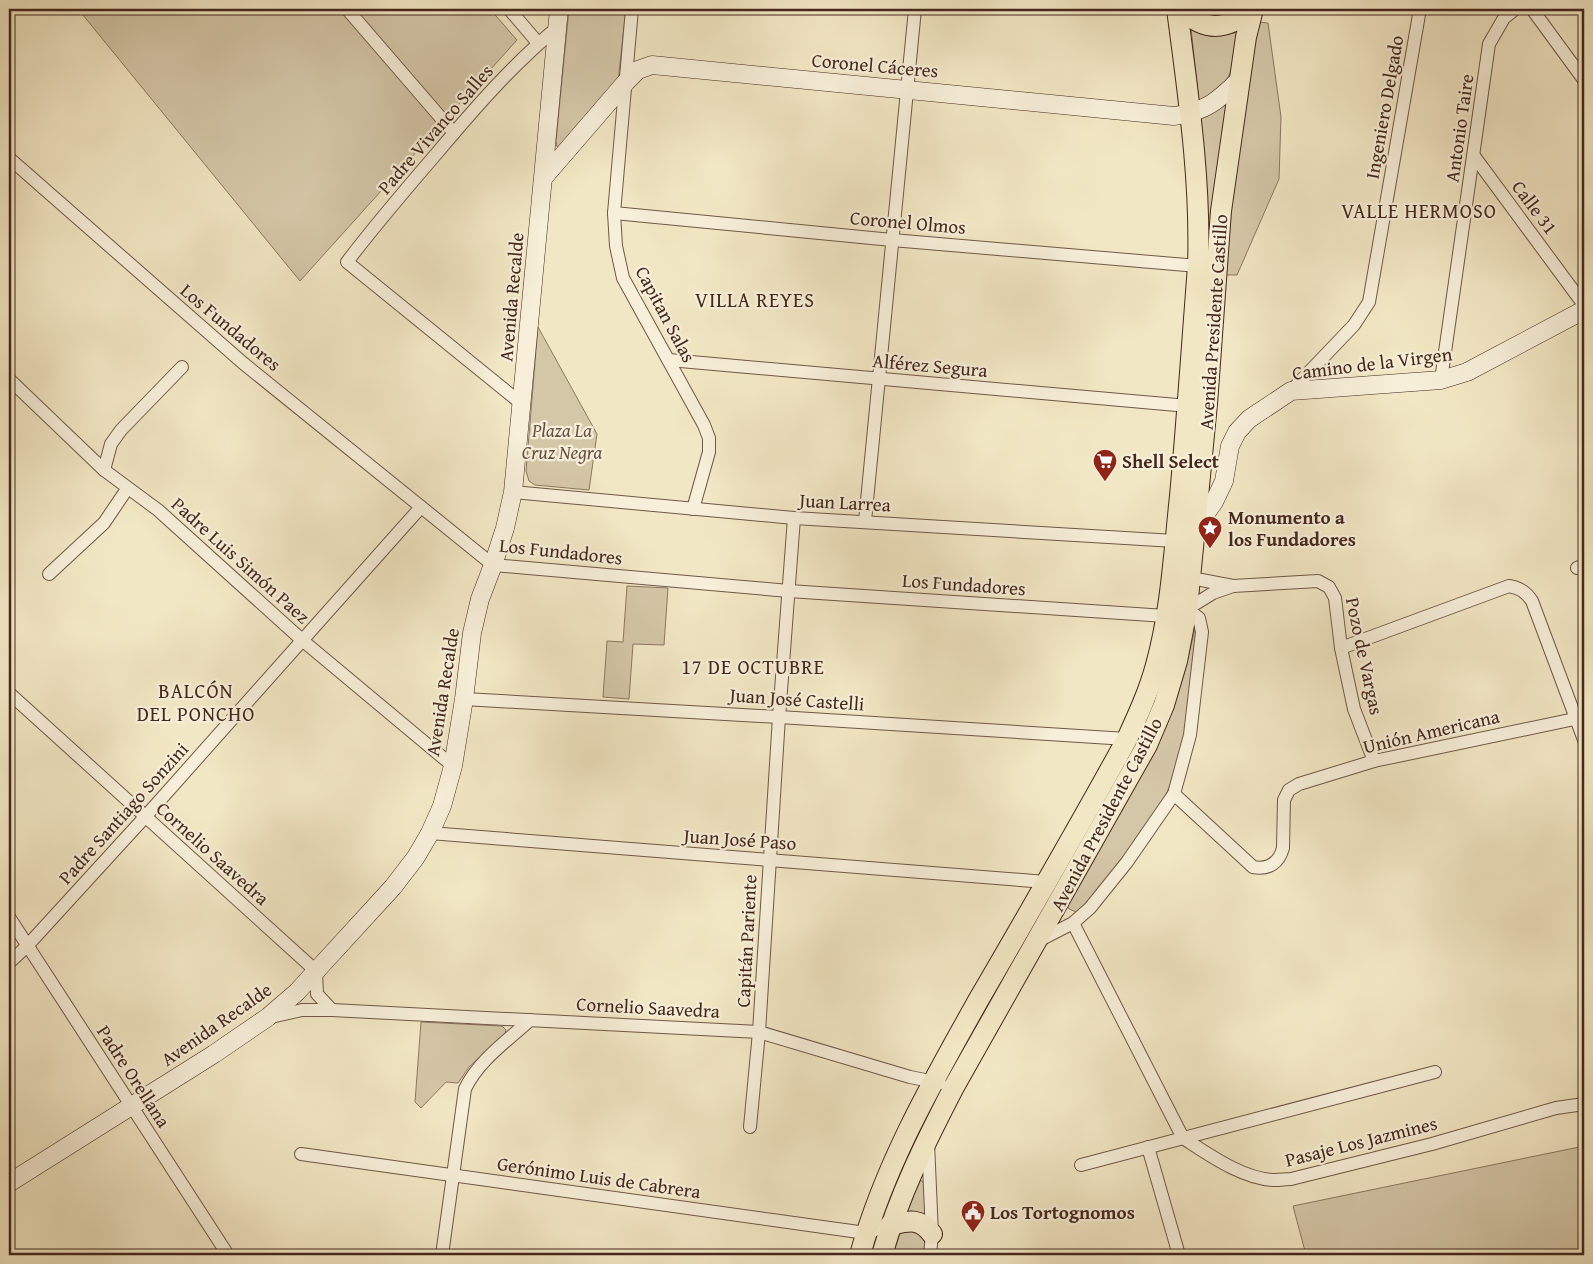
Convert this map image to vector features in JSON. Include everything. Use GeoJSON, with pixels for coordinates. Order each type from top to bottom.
{"type":"FeatureCollection","features":[{"type":"Feature","properties":{"kind":"main road"},"geometry":{"type":"LineString","coordinates":[[1179,9],[1190,18],[1208,26],[1231,23],[1252,9]]}},
{"type":"Feature","properties":{"kind":"main road","name":"Avenida Presidente Castillo"},"geometry":{"type":"LineString","coordinates":[[860,1255],[886,1178],[907,1132],[933,1082],[1127,740],[1145,699],[1156,664],[1166,616],[1175,541],[1188,406],[1199,238],[1191,114],[1179,9]]}},
{"type":"Feature","properties":{"kind":"main road","name":"Avenida Presidente Castillo"},"geometry":{"type":"LineString","coordinates":[[882,1255],[890,1225],[928,1137],[1147,745],[1164,705],[1177,661],[1191,578],[1207,404],[1220,211],[1239,80],[1252,9]]}},
{"type":"Feature","properties":{"kind":"main road"},"geometry":{"type":"LineString","coordinates":[[890,1225],[920,1222],[932,1234]]}},
{"type":"Feature","properties":{"kind":"street"},"geometry":{"type":"LineString","coordinates":[[347,9],[454,133]]}},
{"type":"Feature","properties":{"kind":"street"},"geometry":{"type":"LineString","coordinates":[[508,9],[538,43]]}},
{"type":"Feature","properties":{"kind":"street","name":"Avenida Recalde"},"geometry":{"type":"LineString","coordinates":[[9,1183],[214,1054],[268,1017],[297,992],[393,887],[416,857],[430,833],[442,806],[452,766],[464,699],[472,632],[480,599],[505,528],[513,492],[559,9]]}},
{"type":"Feature","properties":{"kind":"street","name":"Capitan Salas"},"geometry":{"type":"LineString","coordinates":[[632,9],[614,213],[616,246],[623,278],[669,360],[704,426],[708,438],[709,452],[693,509]]}},
{"type":"Feature","properties":{"kind":"street"},"geometry":{"type":"LineString","coordinates":[[865,521],[915,9]]}},
{"type":"Feature","properties":{"kind":"street","name":"Ingeniero Delgado"},"geometry":{"type":"LineString","coordinates":[[1291,391],[1354,325],[1368,302],[1420,9]]}},
{"type":"Feature","properties":{"kind":"street","name":"Antonio Taire"},"geometry":{"type":"LineString","coordinates":[[1441,380],[1490,44],[1504,18],[1515,9]]}},
{"type":"Feature","properties":{"kind":"street"},"geometry":{"type":"LineString","coordinates":[[1532,9],[1584,80]]}},
{"type":"Feature","properties":{"kind":"street","name":"Padre Vivanco Salles"},"geometry":{"type":"LineString","coordinates":[[522,404],[347,262],[370,231],[454,133],[519,61],[558,27]]}},
{"type":"Feature","properties":{"kind":"street","name":"Coronel Cáceres"},"geometry":{"type":"LineString","coordinates":[[544,177],[626,82],[638,70],[652,65],[1174,116],[1191,114],[1218,100],[1239,80]]}},
{"type":"Feature","properties":{"kind":"street","name":"Calle 31"},"geometry":{"type":"LineString","coordinates":[[1474,156],[1584,305]]}},
{"type":"Feature","properties":{"kind":"street","name":"Los Fundadores"},"geometry":{"type":"LineString","coordinates":[[9,158],[243,363],[493,566],[788,591],[1166,616]]}},
{"type":"Feature","properties":{"kind":"street","name":"Coronel Olmos"},"geometry":{"type":"LineString","coordinates":[[614,213],[892,240],[1198,266]]}},
{"type":"Feature","properties":{"kind":"street","name":"Camino de la Virgen"},"geometry":{"type":"LineString","coordinates":[[1196,527],[1214,502],[1224,480],[1230,446],[1237,432],[1249,419],[1291,391],[1441,380],[1466,372],[1584,310]]}},
{"type":"Feature","properties":{"kind":"street","name":"Alférez Segura"},"geometry":{"type":"LineString","coordinates":[[669,360],[1188,406]]}},
{"type":"Feature","properties":{"kind":"street"},"geometry":{"type":"LineString","coordinates":[[104,470],[111,444],[121,430],[182,367]]}},
{"type":"Feature","properties":{"kind":"street","name":"Padre Luis Simón Paez"},"geometry":{"type":"LineString","coordinates":[[9,379],[104,470],[127,489],[158,510],[302,640],[452,766]]}},
{"type":"Feature","properties":{"kind":"street"},"geometry":{"type":"LineString","coordinates":[[49,574],[104,523],[127,489]]}},
{"type":"Feature","properties":{"kind":"street","name":"Juan Larrea"},"geometry":{"type":"LineString","coordinates":[[513,492],[794,518],[1175,541]]}},
{"type":"Feature","properties":{"kind":"street","name":"Padre Santiago Sonzini"},"geometry":{"type":"LineString","coordinates":[[9,964],[145,817],[422,507]]}},
{"type":"Feature","properties":{"kind":"street","name":"Capitán Pariente"},"geometry":{"type":"LineString","coordinates":[[750,1127],[759,1032],[769,860],[794,518]]}},
{"type":"Feature","properties":{"kind":"street"},"geometry":{"type":"LineString","coordinates":[[1191,578],[1233,586]]}},
{"type":"Feature","properties":{"kind":"street","name":"Pozo de Vargas"},"geometry":{"type":"LineString","coordinates":[[1233,586],[1318,581],[1329,587],[1335,598],[1341,648],[1354,709],[1374,761]]}},
{"type":"Feature","properties":{"kind":"street"},"geometry":{"type":"LineString","coordinates":[[1036,942],[1073,922],[1090,908],[1132,854],[1174,794],[1190,735],[1202,632],[1199,618],[1187,609],[1213,593],[1233,586]]}},
{"type":"Feature","properties":{"kind":"street"},"geometry":{"type":"LineString","coordinates":[[1341,648],[1509,586],[1523,590],[1532,601],[1580,718],[1584,740]]}},
{"type":"Feature","properties":{"kind":"street","name":"Cornelio Saavedra"},"geometry":{"type":"LineString","coordinates":[[9,693],[316,971]]}},
{"type":"Feature","properties":{"kind":"street","name":"Juan José Castelli"},"geometry":{"type":"LineString","coordinates":[[464,699],[779,716],[1127,740]]}},
{"type":"Feature","properties":{"kind":"street","name":"Unión Americana"},"geometry":{"type":"LineString","coordinates":[[1174,794],[1253,867],[1260,868],[1273,865],[1281,855],[1283,848],[1284,800],[1289,790],[1299,784],[1374,761],[1580,718]]}},
{"type":"Feature","properties":{"kind":"street","name":"Juan José Paso"},"geometry":{"type":"LineString","coordinates":[[430,833],[1046,882]]}},
{"type":"Feature","properties":{"kind":"street","name":"Padre Orellana"},"geometry":{"type":"LineString","coordinates":[[9,917],[228,1255]]}},
{"type":"Feature","properties":{"kind":"street"},"geometry":{"type":"LineString","coordinates":[[1073,922],[1183,1138]]}},
{"type":"Feature","properties":{"kind":"street"},"geometry":{"type":"LineString","coordinates":[[316,971],[317,994],[332,1010]]}},
{"type":"Feature","properties":{"kind":"street","name":"Cornelio Saavedra"},"geometry":{"type":"LineString","coordinates":[[268,1017],[302,1010],[332,1010],[759,1032],[910,1077],[955,1086]]}},
{"type":"Feature","properties":{"kind":"street"},"geometry":{"type":"LineString","coordinates":[[442,1255],[465,1089],[471,1077],[530,1020]]}},
{"type":"Feature","properties":{"kind":"street"},"geometry":{"type":"LineString","coordinates":[[1081,1165],[1435,1072]]}},
{"type":"Feature","properties":{"kind":"street","name":"Pasaje Los Jazmines"},"geometry":{"type":"LineString","coordinates":[[1183,1138],[1212,1156],[1254,1177],[1274,1180],[1291,1179],[1432,1144],[1556,1108],[1584,1104]]}},
{"type":"Feature","properties":{"kind":"street"},"geometry":{"type":"LineString","coordinates":[[928,1137],[932,1234],[930,1255]]}},
{"type":"Feature","properties":{"kind":"street"},"geometry":{"type":"LineString","coordinates":[[1148,1147],[1179,1255]]}},
{"type":"Feature","properties":{"kind":"street","name":"Gerónimo Luis de Cabrera"},"geometry":{"type":"LineString","coordinates":[[301,1154],[866,1233],[890,1225]]}},
{"type":"Feature","properties":{"kind":"green space"},"geometry":{"type":"Polygon","coordinates":[[[78,9],[490,9],[517,40],[300,281],[78,9]]]}},
{"type":"Feature","properties":{"kind":"green space"},"geometry":{"type":"Polygon","coordinates":[[[569,9],[626,9],[618,82],[560,148],[557,147],[556,141],[569,9]]]}},
{"type":"Feature","properties":{"kind":"green space"},"geometry":{"type":"Polygon","coordinates":[[[1193,9],[1239,9],[1232,14],[1210,18],[1193,9]]]}},
{"type":"Feature","properties":{"kind":"green space"},"geometry":{"type":"Polygon","coordinates":[[[1258,22],[1268,23],[1281,117],[1279,179],[1237,275],[1225,275],[1229,214],[1258,22]]]}},
{"type":"Feature","properties":{"kind":"green space"},"geometry":{"type":"Polygon","coordinates":[[[1191,28],[1215,35],[1239,32],[1230,74],[1222,86],[1199,102],[1191,28]]]}},
{"type":"Feature","properties":{"kind":"green space"},"geometry":{"type":"Polygon","coordinates":[[[1226,104],[1162,687],[1130,758],[953,1071],[950,1070],[1147,717],[1207,239],[1201,117],[1226,104]]]}},
{"type":"Feature","properties":{"kind":"green space","name":"Plaza La Cruz Negra"},"geometry":{"type":"Polygon","coordinates":[[[538,327],[597,434],[589,490],[535,485],[529,481],[526,471],[538,327]]]}},
{"type":"Feature","properties":{"kind":"green space"},"geometry":{"type":"Polygon","coordinates":[[[627,586],[668,588],[664,645],[633,644],[629,699],[603,697],[607,641],[623,642],[627,586]]]}},
{"type":"Feature","properties":{"kind":"green space"},"geometry":{"type":"Polygon","coordinates":[[[1198,626],[1184,736],[1173,778],[1165,797],[1131,846],[1084,907],[1076,912],[1069,909],[1067,905],[1166,727],[1184,674],[1195,629],[1198,626]]]}},
{"type":"Feature","properties":{"kind":"green space"},"geometry":{"type":"Polygon","coordinates":[[[421,1022],[502,1026],[506,1030],[505,1034],[469,1067],[458,1083],[446,1082],[421,1108],[415,1102],[421,1022]]]}},
{"type":"Feature","properties":{"kind":"green space"},"geometry":{"type":"Polygon","coordinates":[[[1584,1146],[1584,1255],[1306,1255],[1293,1206],[1584,1146]]]}},
{"type":"Feature","properties":{"kind":"green space"},"geometry":{"type":"Polygon","coordinates":[[[919,1180],[925,1185],[926,1217],[907,1212],[919,1180]]]}},
{"type":"Feature","properties":{"kind":"green space"},"geometry":{"type":"Polygon","coordinates":[[[915,1229],[925,1240],[925,1255],[893,1255],[900,1233],[915,1229]]]}},
{"type":"Feature","properties":{"kind":"place","name":"Shell Select"},"geometry":{"type":"Point","coordinates":[1105,482]}},
{"type":"Feature","properties":{"kind":"place","name":"Monumento a los Fundadores"},"geometry":{"type":"Point","coordinates":[1210,549]}},
{"type":"Feature","properties":{"kind":"place","name":"Los Tortognomos"},"geometry":{"type":"Point","coordinates":[973,1233]}},
{"type":"Feature","properties":{"kind":"district","name":"VALLE HERMOSO"},"geometry":{"type":"Point","coordinates":[1419,211]}},
{"type":"Feature","properties":{"kind":"district","name":"VILLA REYES"},"geometry":{"type":"Point","coordinates":[755,300]}},
{"type":"Feature","properties":{"kind":"district","name":"17 DE OCTUBRE"},"geometry":{"type":"Point","coordinates":[753,667]}},
{"type":"Feature","properties":{"kind":"district","name":"BALCÓN DEL PONCHO"},"geometry":{"type":"Point","coordinates":[196,702]}}]}
